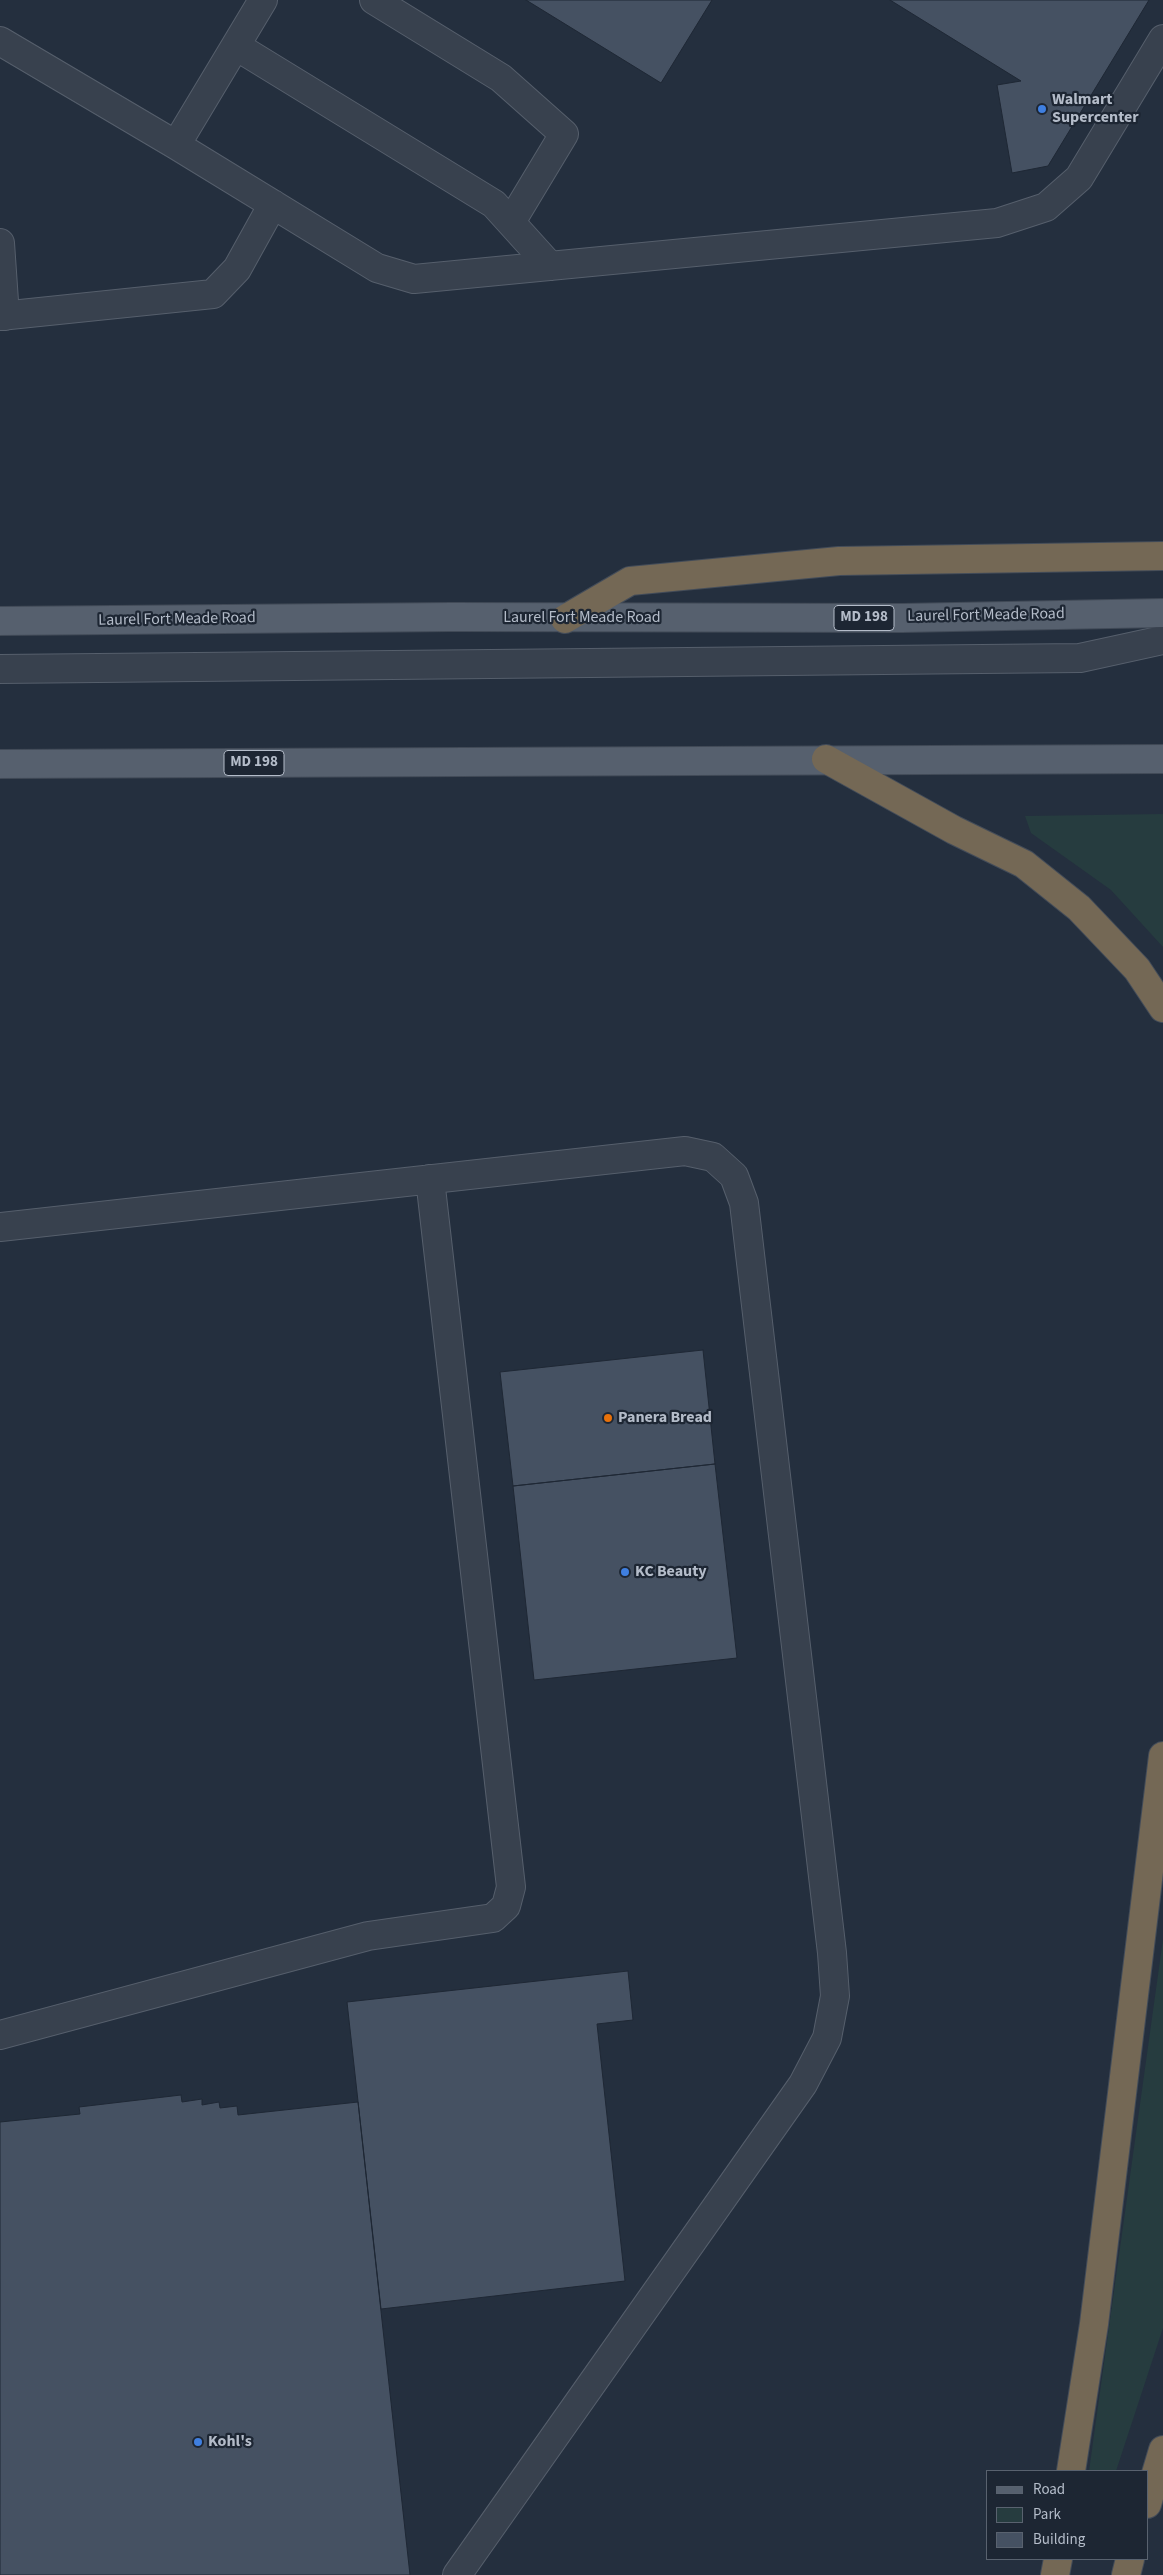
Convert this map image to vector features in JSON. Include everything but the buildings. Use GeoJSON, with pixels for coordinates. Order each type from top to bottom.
{"type":"FeatureCollection","features":[{"type":"Feature","properties":{"kind":"highway"},"geometry":{"type":"LineString","coordinates":[[565,618],[630,581],[840,562],[1163,556]]}},
{"type":"Feature","properties":{"kind":"highway"},"geometry":{"type":"LineString","coordinates":[[826,759],[954,830],[1024,864],[1079,908],[1137,969],[1163,1008]]}},
{"type":"Feature","properties":{"kind":"highway"},"geometry":{"type":"LineString","coordinates":[[1072,2470],[1096,2314],[1163,1756]]}},
{"type":"Feature","properties":{"kind":"highway"},"geometry":{"type":"LineString","coordinates":[[1148,2501],[1163,2450]]}},
{"type":"Feature","properties":{"kind":"highway"},"geometry":{"type":"LineString","coordinates":[[1055,2575],[1058,2560]]}},
{"type":"Feature","properties":{"kind":"highway"},"geometry":{"type":"LineString","coordinates":[[1126,2575],[1130,2560]]}},
{"type":"Feature","properties":{"kind":"main road","name":"Laurel Fort Meade Road"},"geometry":{"type":"LineString","coordinates":[[0,621],[451,617],[902,618],[1163,613]]}},
{"type":"Feature","properties":{"kind":"main road","name":"MD 198"},"geometry":{"type":"LineString","coordinates":[[0,764],[1163,758]]}},
{"type":"Feature","properties":{"kind":"street"},"geometry":{"type":"LineString","coordinates":[[176,145],[263,0]]}},
{"type":"Feature","properties":{"kind":"street"},"geometry":{"type":"LineString","coordinates":[[374,0],[501,78],[564,134],[511,222]]}},
{"type":"Feature","properties":{"kind":"street"},"geometry":{"type":"LineString","coordinates":[[0,41],[176,145],[377,268],[414,280],[997,223],[1046,207],[1079,178],[1163,39]]}},
{"type":"Feature","properties":{"kind":"street"},"geometry":{"type":"LineString","coordinates":[[236,46],[494,204],[550,266]]}},
{"type":"Feature","properties":{"kind":"street"},"geometry":{"type":"LineString","coordinates":[[0,243],[3,316],[213,294],[237,269],[273,204]]}},
{"type":"Feature","properties":{"kind":"street"},"geometry":{"type":"LineString","coordinates":[[0,669],[1080,658],[1163,640]]}},
{"type":"Feature","properties":{"kind":"street"},"geometry":{"type":"LineString","coordinates":[[0,1227],[685,1151],[713,1157],[734,1176],[744,1203],[830,1934],[834,1996],[827,2038],[803,2084],[457,2575]]}},
{"type":"Feature","properties":{"kind":"street"},"geometry":{"type":"LineString","coordinates":[[0,2035],[368,1936],[493,1918],[506,1906],[512,1887],[430,1179]]}},
{"type":"Feature","properties":{"kind":"green space"},"geometry":{"type":"Polygon","coordinates":[[[1163,814],[1163,947],[1111,890],[1031,833],[1025,816],[1163,814]]]}},
{"type":"Feature","properties":{"kind":"green space"},"geometry":{"type":"Polygon","coordinates":[[[1163,1939],[1163,2328],[1116,2470],[1089,2470],[1163,1939]]]}},
{"type":"Feature","properties":{"kind":"place","name":"Walmart Supercenter"},"geometry":{"type":"Point","coordinates":[1042,109]}},
{"type":"Feature","properties":{"kind":"place","name":"Panera Bread"},"geometry":{"type":"Point","coordinates":[608,1418]}},
{"type":"Feature","properties":{"kind":"place","name":"KC Beauty"},"geometry":{"type":"Point","coordinates":[625,1572]}},
{"type":"Feature","properties":{"kind":"place","name":"Kohl's"},"geometry":{"type":"Point","coordinates":[198,2442]}}]}
